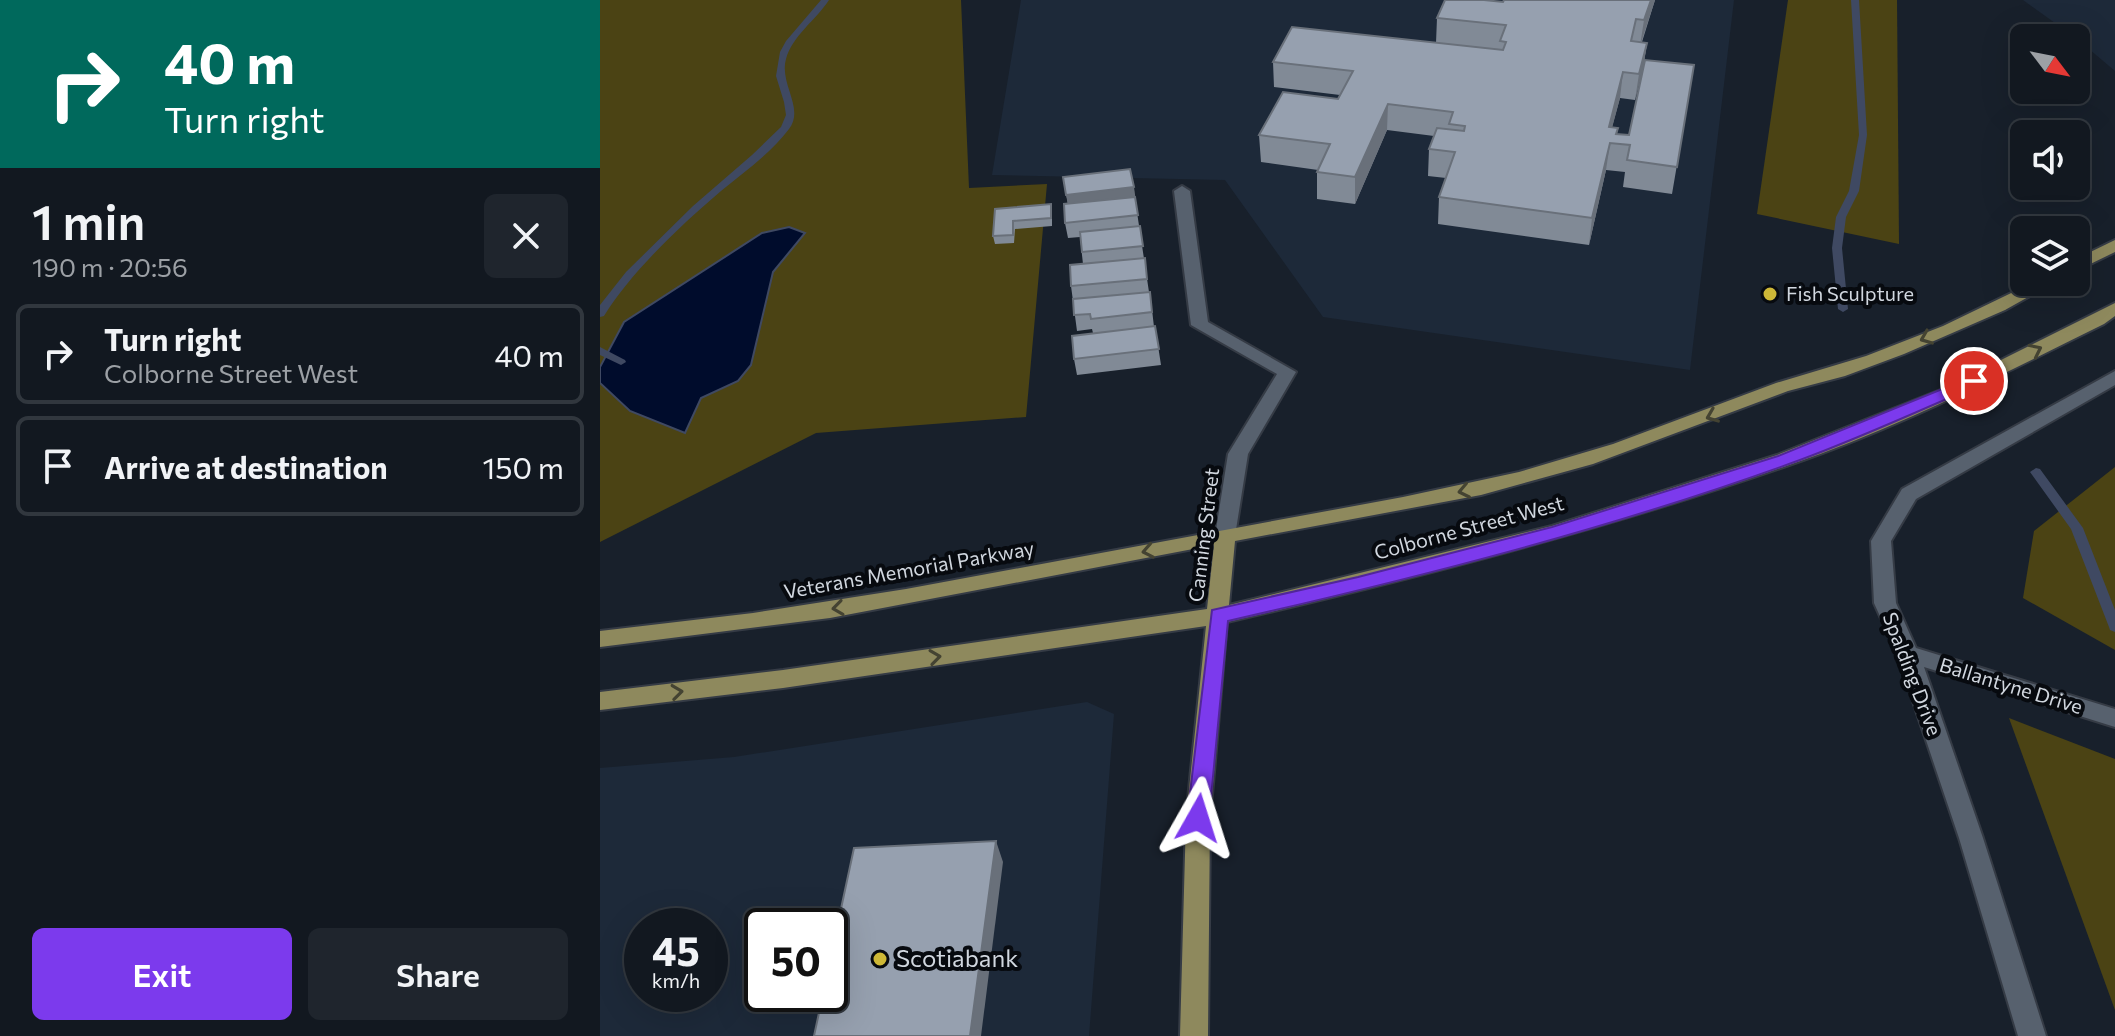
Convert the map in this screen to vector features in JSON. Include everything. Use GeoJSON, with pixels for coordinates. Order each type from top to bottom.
{"type":"FeatureCollection","features":[{"type":"Feature","properties":{"kind":"main road"},"geometry":{"type":"LineString","coordinates":[[2090,258],[2115,245]]}},
{"type":"Feature","properties":{"kind":"main road","name":"Colborne Street West"},"geometry":{"type":"LineString","coordinates":[[1225,536],[1355,515],[1505,482],[1606,452],[1704,419],[1785,386],[1846,370],[2021,296]]}},
{"type":"Feature","properties":{"kind":"main road","name":"Colborne Street West"},"geometry":{"type":"LineString","coordinates":[[1218,616],[1358,584],[1554,533],[1784,460],[1949,393],[2098,320],[2115,308]]}},
{"type":"Feature","properties":{"kind":"main road","name":"Canning Street"},"geometry":{"type":"LineString","coordinates":[[1218,616],[1225,536]]}},
{"type":"Feature","properties":{"kind":"main road","name":"Veterans Memorial Parkway"},"geometry":{"type":"LineString","coordinates":[[600,639],[665,633],[941,592],[1225,536]]}},
{"type":"Feature","properties":{"kind":"main road"},"geometry":{"type":"LineString","coordinates":[[600,701],[783,679],[1218,616],[1198,818],[1194,1036]]}},
{"type":"Feature","properties":{"kind":"street","name":"Canning Street"},"geometry":{"type":"LineString","coordinates":[[1182,191],[1200,325],[1287,372],[1238,454],[1225,536]]}},
{"type":"Feature","properties":{"kind":"street","name":"Spalding Drive"},"geometry":{"type":"LineString","coordinates":[[2032,1036],[1971,838],[1908,654],[1885,603],[1881,541],[1909,494],[2115,377]]}},
{"type":"Feature","properties":{"kind":"street","name":"Ballantyne Drive"},"geometry":{"type":"LineString","coordinates":[[1908,654],[2115,718]]}},
{"type":"Feature","properties":{"kind":"shaded area"},"geometry":{"type":"Polygon","coordinates":[[[600,0],[961,0],[969,188],[1047,184],[1026,417],[816,433],[600,542],[600,0]]]}},
{"type":"Feature","properties":{"kind":"shaded area"},"geometry":{"type":"Polygon","coordinates":[[[1021,0],[1734,0],[1690,370],[1323,317],[1225,180],[992,175],[1021,0]]]}},
{"type":"Feature","properties":{"kind":"shaded area"},"geometry":{"type":"Polygon","coordinates":[[[1788,0],[1897,0],[1899,244],[1757,214],[1788,0]]]}},
{"type":"Feature","properties":{"kind":"shaded area"},"geometry":{"type":"Polygon","coordinates":[[[2023,0],[2115,0],[2115,71],[2090,50],[2090,24],[2056,24],[2023,0]]]}},
{"type":"Feature","properties":{"kind":"shaded area"},"geometry":{"type":"Polygon","coordinates":[[[2115,467],[2115,650],[2023,598],[2034,531],[2115,467]]]}},
{"type":"Feature","properties":{"kind":"shaded area"},"geometry":{"type":"Polygon","coordinates":[[[1087,702],[1114,714],[1089,1036],[600,1036],[600,768],[734,757],[1087,702]]]}},
{"type":"Feature","properties":{"kind":"shaded area"},"geometry":{"type":"Polygon","coordinates":[[[2009,718],[2115,759],[2115,1010],[2009,718]]]}},
{"type":"Feature","properties":{"kind":"water"},"geometry":{"type":"Polygon","coordinates":[[[789,227],[805,233],[773,272],[751,365],[738,381],[701,398],[685,433],[630,411],[600,383],[600,367],[624,322],[762,233],[789,227]]]}},
{"type":"Feature","properties":{"kind":"building"},"geometry":{"type":"Polygon","coordinates":[[[1445,0],[1651,0],[1644,20],[1636,19],[1631,41],[1647,43],[1639,74],[1623,72],[1609,127],[1618,128],[1616,134],[1629,135],[1645,60],[1694,65],[1677,167],[1627,160],[1630,145],[1610,143],[1592,218],[1439,197],[1455,152],[1429,149],[1437,128],[1464,131],[1465,126],[1449,124],[1453,112],[1388,104],[1355,177],[1317,172],[1330,144],[1259,135],[1283,92],[1338,99],[1353,71],[1273,62],[1292,27],[1503,50],[1506,42],[1500,41],[1506,25],[1437,18],[1445,0]]]}},
{"type":"Feature","properties":{"kind":"building"},"geometry":{"type":"Polygon","coordinates":[[[1130,169],[1134,187],[1066,195],[1063,177],[1130,169]]]}},
{"type":"Feature","properties":{"kind":"building"},"geometry":{"type":"Polygon","coordinates":[[[1135,197],[1138,215],[1065,223],[1064,204],[1135,197]]]}},
{"type":"Feature","properties":{"kind":"building"},"geometry":{"type":"Polygon","coordinates":[[[1051,204],[1051,218],[1013,221],[1013,235],[993,236],[995,209],[1051,204]]]}},
{"type":"Feature","properties":{"kind":"building"},"geometry":{"type":"Polygon","coordinates":[[[1140,226],[1143,246],[1082,252],[1080,232],[1140,226]]]}},
{"type":"Feature","properties":{"kind":"building"},"geometry":{"type":"Polygon","coordinates":[[[1145,258],[1147,279],[1071,286],[1070,265],[1145,258]]]}},
{"type":"Feature","properties":{"kind":"building"},"geometry":{"type":"Polygon","coordinates":[[[1150,292],[1152,312],[1091,319],[1090,314],[1074,315],[1073,299],[1150,292]]]}},
{"type":"Feature","properties":{"kind":"building"},"geometry":{"type":"Polygon","coordinates":[[[1155,326],[1159,349],[1074,359],[1072,336],[1155,326]]]}},
{"type":"Feature","properties":{"kind":"building"},"geometry":{"type":"Polygon","coordinates":[[[996,841],[970,1036],[814,1036],[819,1012],[848,1012],[848,908],[841,908],[854,848],[996,841]]]}},
{"type":"Feature","properties":{"kind":"waterway"},"geometry":{"type":"LineString","coordinates":[[600,314],[636,267],[785,128],[790,109],[781,82],[780,63],[789,43],[825,0]]}},
{"type":"Feature","properties":{"kind":"waterway"},"geometry":{"type":"LineString","coordinates":[[1843,309],[1837,248],[1841,217],[1854,191],[1863,135],[1855,0]]}},
{"type":"Feature","properties":{"kind":"waterway"},"geometry":{"type":"LineString","coordinates":[[600,350],[621,362]]}},
{"type":"Feature","properties":{"kind":"waterway"},"geometry":{"type":"LineString","coordinates":[[2036,472],[2077,528],[2115,627]]}},
{"type":"Feature","properties":{"kind":"place","name":"Fish Sculpture"},"geometry":{"type":"Point","coordinates":[1770,294]}},
{"type":"Feature","properties":{"kind":"place","name":"Scotiabank"},"geometry":{"type":"Point","coordinates":[880,959]}},
{"type":"Feature","properties":{"kind":"route"},"geometry":{"type":"LineString","coordinates":[[1198,818],[1218,616],[1358,584],[1554,533],[1784,460],[1974,381]]}}]}
